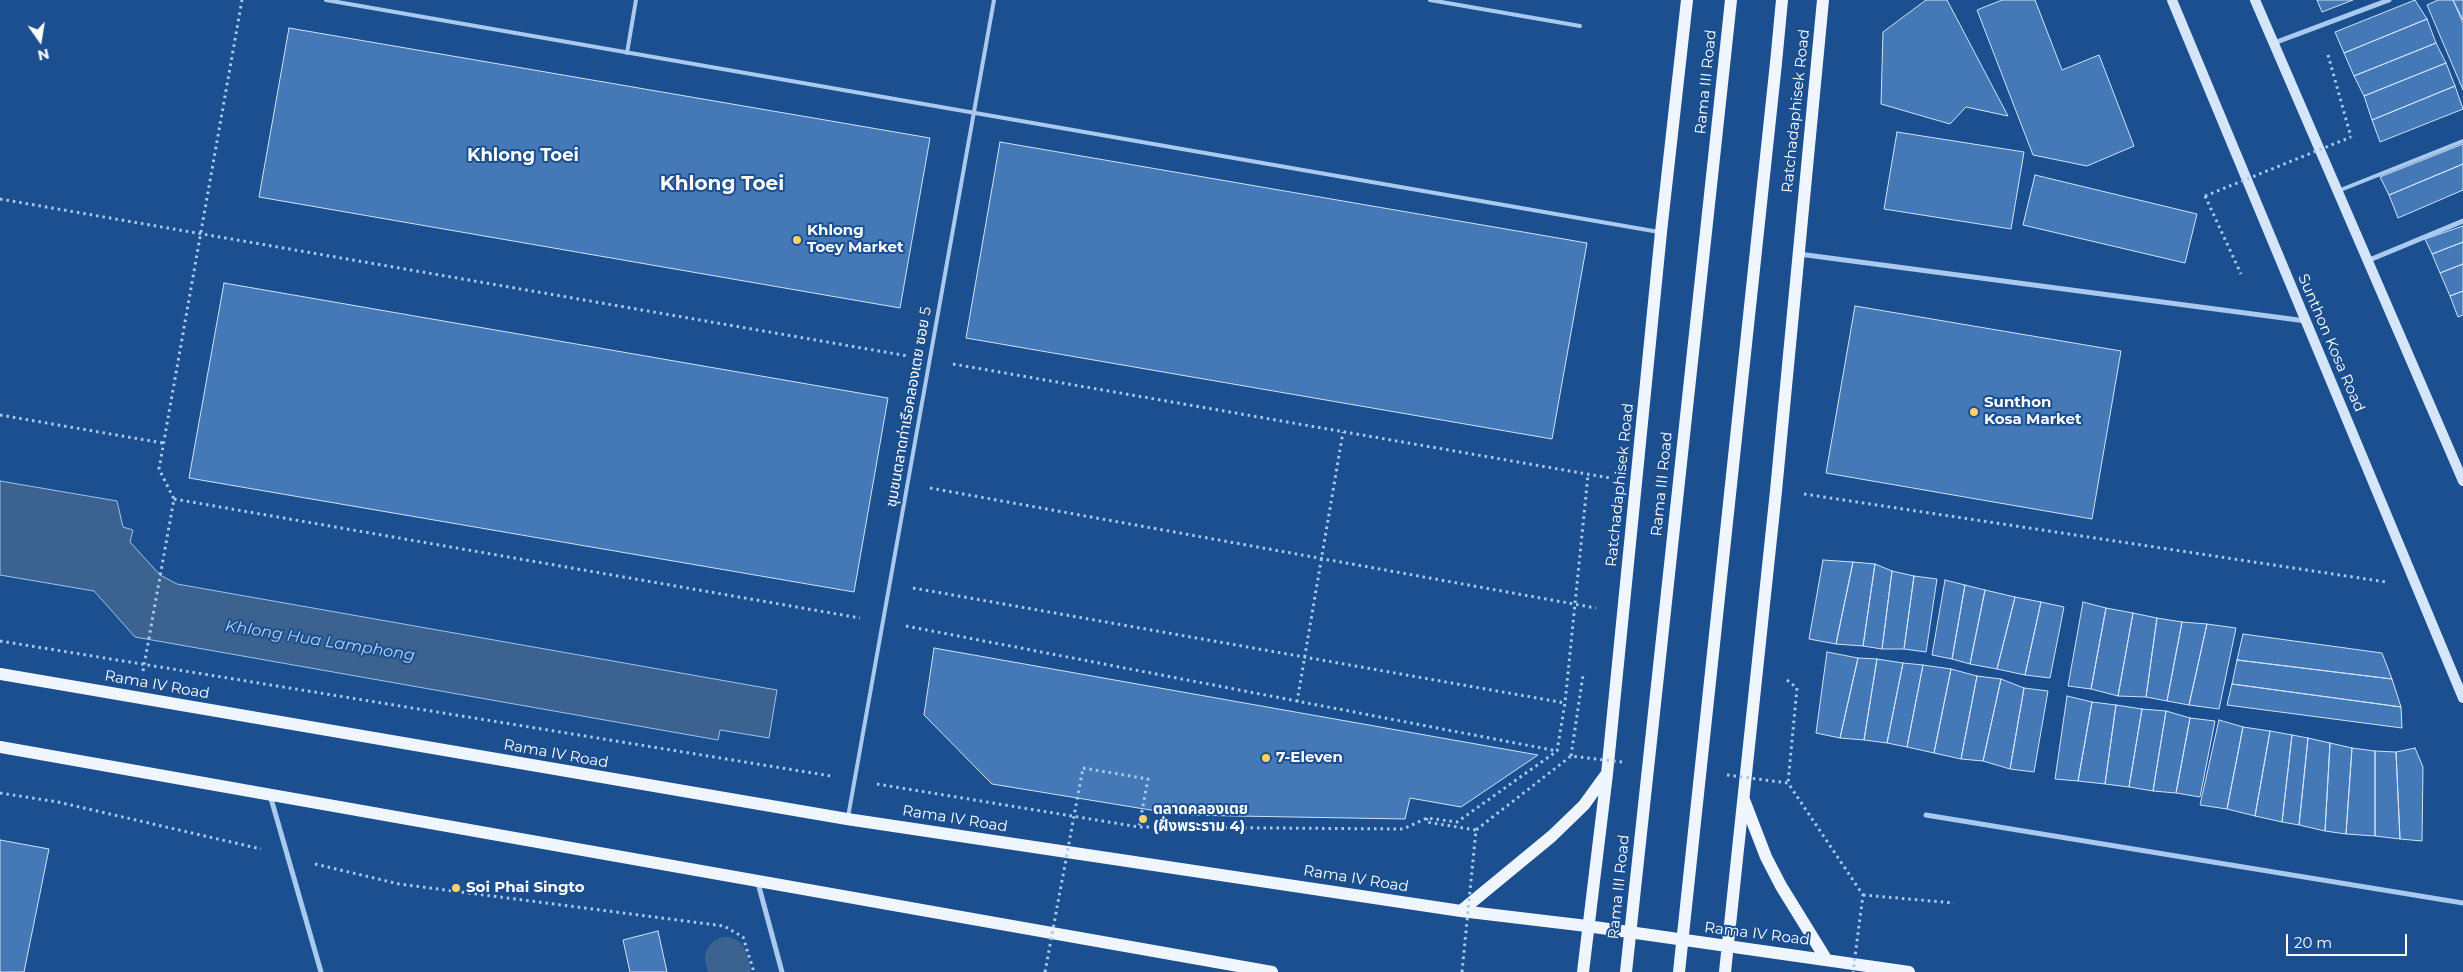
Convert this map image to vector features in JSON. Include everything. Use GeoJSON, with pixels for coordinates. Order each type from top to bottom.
{"type":"FeatureCollection","features":[{"type":"Feature","properties":{"kind":"main road","name":"Ratchadaphisek Road"},"geometry":{"type":"LineString","coordinates":[[1583,972],[1587,926],[1607,774],[1661,232],[1688,0]]}},
{"type":"Feature","properties":{"kind":"main road","name":"Rama III Road"},"geometry":{"type":"LineString","coordinates":[[1626,972],[1731,0]]}},
{"type":"Feature","properties":{"kind":"main road"},"geometry":{"type":"LineString","coordinates":[[1679,972],[1782,0]]}},
{"type":"Feature","properties":{"kind":"main road","name":"Ratchadaphisek Road"},"geometry":{"type":"LineString","coordinates":[[1725,972],[1776,490],[1823,0]]}},
{"type":"Feature","properties":{"kind":"main road","name":"Sunthon Kosa Road"},"geometry":{"type":"LineString","coordinates":[[2172,0],[2463,698]]}},
{"type":"Feature","properties":{"kind":"main road"},"geometry":{"type":"LineString","coordinates":[[2256,0],[2463,481]]}},
{"type":"Feature","properties":{"kind":"main road","name":"Rama IV Road"},"geometry":{"type":"LineString","coordinates":[[0,674],[847,819],[1461,912],[1587,926],[1728,948],[1826,959],[1909,972]]}},
{"type":"Feature","properties":{"kind":"main road"},"geometry":{"type":"LineString","coordinates":[[0,747],[1238,969],[1272,972]]}},
{"type":"Feature","properties":{"kind":"main road"},"geometry":{"type":"LineString","coordinates":[[1461,912],[1552,836],[1584,805],[1607,774]]}},
{"type":"Feature","properties":{"kind":"main road"},"geometry":{"type":"LineString","coordinates":[[1743,798],[1766,858],[1826,959]]}},
{"type":"Feature","properties":{"kind":"street"},"geometry":{"type":"LineString","coordinates":[[2274,43],[2389,0]]}},
{"type":"Feature","properties":{"kind":"street"},"geometry":{"type":"LineString","coordinates":[[2367,261],[2463,220]]}},
{"type":"Feature","properties":{"kind":"street"},"geometry":{"type":"LineString","coordinates":[[1799,254],[2306,321]]}},
{"type":"Feature","properties":{"kind":"street"},"geometry":{"type":"LineString","coordinates":[[270,795],[321,972]]}},
{"type":"Feature","properties":{"kind":"street"},"geometry":{"type":"LineString","coordinates":[[1926,815],[2463,903]]}},
{"type":"Feature","properties":{"kind":"street"},"geometry":{"type":"LineString","coordinates":[[758,883],[782,972]]}},
{"type":"Feature","properties":{"kind":"lane"},"geometry":{"type":"LineString","coordinates":[[326,0],[1661,232]]}},
{"type":"Feature","properties":{"kind":"lane"},"geometry":{"type":"LineString","coordinates":[[627,53],[636,0]]}},
{"type":"Feature","properties":{"kind":"lane","name":"ชุมชนตลาดท่าเรือคลองเตย ซอย 5"},"geometry":{"type":"LineString","coordinates":[[847,819],[994,0]]}},
{"type":"Feature","properties":{"kind":"lane"},"geometry":{"type":"LineString","coordinates":[[1430,0],[1580,26]]}},
{"type":"Feature","properties":{"kind":"lane"},"geometry":{"type":"LineString","coordinates":[[2338,191],[2463,141]]}},
{"type":"Feature","properties":{"kind":"path"},"geometry":{"type":"LineString","coordinates":[[149,639],[174,499],[159,470],[242,0]]}},
{"type":"Feature","properties":{"kind":"path"},"geometry":{"type":"LineString","coordinates":[[2241,274],[2205,196],[2351,136],[2328,55]]}},
{"type":"Feature","properties":{"kind":"path"},"geometry":{"type":"LineString","coordinates":[[0,199],[1637,482]]}},
{"type":"Feature","properties":{"kind":"path"},"geometry":{"type":"LineString","coordinates":[[0,415],[164,443]]}},
{"type":"Feature","properties":{"kind":"path"},"geometry":{"type":"LineString","coordinates":[[1297,702],[1343,432]]}},
{"type":"Feature","properties":{"kind":"path"},"geometry":{"type":"LineString","coordinates":[[873,784],[1139,827],[1402,829],[1426,820],[1457,822],[1557,751],[1565,703],[1588,474]]}},
{"type":"Feature","properties":{"kind":"path"},"geometry":{"type":"LineString","coordinates":[[907,484],[1624,613]]}},
{"type":"Feature","properties":{"kind":"path"},"geometry":{"type":"LineString","coordinates":[[1776,490],[2416,587]]}},
{"type":"Feature","properties":{"kind":"path"},"geometry":{"type":"LineString","coordinates":[[174,499],[883,622],[1557,751]]}},
{"type":"Feature","properties":{"kind":"path"},"geometry":{"type":"LineString","coordinates":[[890,584],[1565,703]]}},
{"type":"Feature","properties":{"kind":"path"},"geometry":{"type":"LineString","coordinates":[[0,641],[834,777]]}},
{"type":"Feature","properties":{"kind":"path"},"geometry":{"type":"LineString","coordinates":[[1571,756],[1583,675]]}},
{"type":"Feature","properties":{"kind":"path"},"geometry":{"type":"LineString","coordinates":[[1787,680],[1797,688],[1788,783]]}},
{"type":"Feature","properties":{"kind":"path"},"geometry":{"type":"LineString","coordinates":[[1045,972],[1083,768],[1148,780],[1139,827]]}},
{"type":"Feature","properties":{"kind":"path"},"geometry":{"type":"LineString","coordinates":[[0,794],[58,802],[288,855],[400,884],[724,926],[742,937],[754,972]]}},
{"type":"Feature","properties":{"kind":"path"},"geometry":{"type":"LineString","coordinates":[[1426,820],[1476,830]]}},
{"type":"Feature","properties":{"kind":"path"},"geometry":{"type":"LineString","coordinates":[[1863,895],[1954,903]]}},
{"type":"Feature","properties":{"kind":"water","name":"Khlong Hua Lamphong"},"geometry":{"type":"Polygon","coordinates":[[[0,481],[117,501],[123,527],[133,530],[130,542],[160,575],[177,584],[777,690],[769,738],[720,730],[718,740],[135,637],[94,591],[0,575],[0,481]]]}},
{"type":"Feature","properties":{"kind":"building"},"geometry":{"type":"Polygon","coordinates":[[[1926,0],[1947,0],[2008,116],[1966,107],[1950,124],[1881,104],[1883,32],[1926,0]]]}},
{"type":"Feature","properties":{"kind":"building"},"geometry":{"type":"Polygon","coordinates":[[[2002,0],[2035,0],[2062,70],[2099,55],[2134,146],[2087,166],[2033,155],[1977,10],[2002,0]]]}},
{"type":"Feature","properties":{"kind":"building"},"geometry":{"type":"Polygon","coordinates":[[[2317,0],[2353,0],[2322,12],[2317,0]]]}},
{"type":"Feature","properties":{"kind":"building"},"geometry":{"type":"Polygon","coordinates":[[[2415,0],[2427,19],[2344,53],[2335,32],[2415,0]]]}},
{"type":"Feature","properties":{"kind":"building"},"geometry":{"type":"Polygon","coordinates":[[[2438,0],[2453,0],[2463,23],[2463,90],[2427,5],[2438,0]]]}},
{"type":"Feature","properties":{"kind":"building"},"geometry":{"type":"Polygon","coordinates":[[[2453,0],[2463,0],[2463,20],[2453,0]]]}},
{"type":"Feature","properties":{"kind":"building"},"geometry":{"type":"Polygon","coordinates":[[[2427,19],[2436,43],[2354,76],[2344,53],[2427,19]]]}},
{"type":"Feature","properties":{"kind":"building"},"geometry":{"type":"Polygon","coordinates":[[[289,28],[930,138],[900,308],[259,197],[289,28]]]}},
{"type":"Feature","properties":{"kind":"building"},"geometry":{"type":"Polygon","coordinates":[[[2436,43],[2446,63],[2364,96],[2354,76],[2436,43]]]}},
{"type":"Feature","properties":{"kind":"building"},"geometry":{"type":"Polygon","coordinates":[[[2446,63],[2455,86],[2372,120],[2364,96],[2446,63]]]}},
{"type":"Feature","properties":{"kind":"building"},"geometry":{"type":"Polygon","coordinates":[[[2455,86],[2463,109],[2380,142],[2372,120],[2455,86]]]}},
{"type":"Feature","properties":{"kind":"building"},"geometry":{"type":"Polygon","coordinates":[[[1897,132],[2024,152],[2011,229],[1884,209],[1897,132]]]}},
{"type":"Feature","properties":{"kind":"building"},"geometry":{"type":"Polygon","coordinates":[[[1000,142],[1587,243],[1552,439],[966,338],[1000,142]]]}},
{"type":"Feature","properties":{"kind":"building"},"geometry":{"type":"Polygon","coordinates":[[[2463,144],[2463,164],[2389,195],[2380,177],[2463,144]]]}},
{"type":"Feature","properties":{"kind":"building"},"geometry":{"type":"Polygon","coordinates":[[[2463,164],[2463,190],[2398,218],[2389,195],[2463,164]]]}},
{"type":"Feature","properties":{"kind":"building"},"geometry":{"type":"Polygon","coordinates":[[[2035,175],[2197,214],[2185,263],[2023,225],[2035,175]]]}},
{"type":"Feature","properties":{"kind":"building"},"geometry":{"type":"Polygon","coordinates":[[[2463,226],[2463,242],[2432,254],[2425,239],[2463,226]]]}},
{"type":"Feature","properties":{"kind":"building"},"geometry":{"type":"Polygon","coordinates":[[[2463,242],[2463,264],[2440,273],[2432,254],[2463,242]]]}},
{"type":"Feature","properties":{"kind":"building"},"geometry":{"type":"Polygon","coordinates":[[[2463,264],[2463,291],[2450,296],[2440,273],[2463,264]]]}},
{"type":"Feature","properties":{"kind":"building"},"geometry":{"type":"Polygon","coordinates":[[[224,283],[888,398],[854,592],[189,478],[224,283]]]}},
{"type":"Feature","properties":{"kind":"building"},"geometry":{"type":"Polygon","coordinates":[[[2463,291],[2463,315],[2458,317],[2450,296],[2463,291]]]}},
{"type":"Feature","properties":{"kind":"building","name":"Sunthon Kosa Market"},"geometry":{"type":"Polygon","coordinates":[[[1855,306],[2121,351],[2092,519],[1826,473],[1855,306]]]}},
{"type":"Feature","properties":{"kind":"building"},"geometry":{"type":"Polygon","coordinates":[[[1823,560],[1853,562],[1836,644],[1809,639],[1823,560]]]}},
{"type":"Feature","properties":{"kind":"building"},"geometry":{"type":"Polygon","coordinates":[[[1853,562],[1875,564],[1863,646],[1836,644],[1853,562]]]}},
{"type":"Feature","properties":{"kind":"building"},"geometry":{"type":"Polygon","coordinates":[[[1875,564],[1892,571],[1882,649],[1863,646],[1875,564]]]}},
{"type":"Feature","properties":{"kind":"building"},"geometry":{"type":"Polygon","coordinates":[[[1892,571],[1914,576],[1904,649],[1882,649],[1892,571]]]}},
{"type":"Feature","properties":{"kind":"building"},"geometry":{"type":"Polygon","coordinates":[[[1914,576],[1937,579],[1926,652],[1904,649],[1914,576]]]}},
{"type":"Feature","properties":{"kind":"building"},"geometry":{"type":"Polygon","coordinates":[[[1945,580],[1965,585],[1952,659],[1932,655],[1945,580]]]}},
{"type":"Feature","properties":{"kind":"building"},"geometry":{"type":"Polygon","coordinates":[[[1965,585],[1985,590],[1970,664],[1952,659],[1965,585]]]}},
{"type":"Feature","properties":{"kind":"building"},"geometry":{"type":"Polygon","coordinates":[[[1985,590],[2015,597],[1997,669],[1970,664],[1985,590]]]}},
{"type":"Feature","properties":{"kind":"building"},"geometry":{"type":"Polygon","coordinates":[[[2015,597],[2041,602],[2025,675],[1997,669],[2015,597]]]}},
{"type":"Feature","properties":{"kind":"building"},"geometry":{"type":"Polygon","coordinates":[[[2041,602],[2064,607],[2050,678],[2025,675],[2041,602]]]}},
{"type":"Feature","properties":{"kind":"building"},"geometry":{"type":"Polygon","coordinates":[[[2083,602],[2106,608],[2091,689],[2068,686],[2083,602]]]}},
{"type":"Feature","properties":{"kind":"building"},"geometry":{"type":"Polygon","coordinates":[[[2106,608],[2133,613],[2118,696],[2091,689],[2106,608]]]}},
{"type":"Feature","properties":{"kind":"building"},"geometry":{"type":"Polygon","coordinates":[[[2133,613],[2157,618],[2146,697],[2118,696],[2133,613]]]}},
{"type":"Feature","properties":{"kind":"building"},"geometry":{"type":"Polygon","coordinates":[[[2157,618],[2182,622],[2167,701],[2146,697],[2157,618]]]}},
{"type":"Feature","properties":{"kind":"building"},"geometry":{"type":"Polygon","coordinates":[[[2182,622],[2207,624],[2189,705],[2167,701],[2182,622]]]}},
{"type":"Feature","properties":{"kind":"building"},"geometry":{"type":"Polygon","coordinates":[[[2207,624],[2236,628],[2219,709],[2189,705],[2207,624]]]}},
{"type":"Feature","properties":{"kind":"building"},"geometry":{"type":"Polygon","coordinates":[[[2243,634],[2382,653],[2392,679],[2237,660],[2243,634]]]}},
{"type":"Feature","properties":{"kind":"building"},"geometry":{"type":"Polygon","coordinates":[[[934,648],[1538,755],[1461,807],[1410,798],[1405,819],[1181,815],[992,784],[924,715],[934,648]]]}},
{"type":"Feature","properties":{"kind":"building"},"geometry":{"type":"Polygon","coordinates":[[[1827,652],[1858,658],[1840,738],[1816,733],[1827,652]]]}},
{"type":"Feature","properties":{"kind":"building"},"geometry":{"type":"Polygon","coordinates":[[[1858,658],[1877,659],[1864,740],[1840,738],[1858,658]]]}},
{"type":"Feature","properties":{"kind":"building"},"geometry":{"type":"Polygon","coordinates":[[[1877,659],[1903,663],[1887,743],[1864,740],[1877,659]]]}},
{"type":"Feature","properties":{"kind":"building"},"geometry":{"type":"Polygon","coordinates":[[[2237,660],[2392,679],[2401,707],[2232,684],[2237,660]]]}},
{"type":"Feature","properties":{"kind":"building"},"geometry":{"type":"Polygon","coordinates":[[[1903,663],[1923,665],[1907,747],[1887,743],[1903,663]]]}},
{"type":"Feature","properties":{"kind":"building"},"geometry":{"type":"Polygon","coordinates":[[[1923,665],[1951,669],[1934,753],[1907,747],[1923,665]]]}},
{"type":"Feature","properties":{"kind":"building"},"geometry":{"type":"Polygon","coordinates":[[[1951,669],[1977,676],[1961,759],[1934,753],[1951,669]]]}},
{"type":"Feature","properties":{"kind":"building"},"geometry":{"type":"Polygon","coordinates":[[[1977,676],[2001,679],[1983,761],[1961,759],[1977,676]]]}},
{"type":"Feature","properties":{"kind":"building"},"geometry":{"type":"Polygon","coordinates":[[[2001,679],[2024,688],[2010,769],[1983,761],[2001,679]]]}},
{"type":"Feature","properties":{"kind":"building"},"geometry":{"type":"Polygon","coordinates":[[[2232,684],[2401,707],[2402,728],[2227,705],[2232,684]]]}},
{"type":"Feature","properties":{"kind":"building"},"geometry":{"type":"Polygon","coordinates":[[[2024,688],[2048,691],[2034,772],[2010,769],[2024,688]]]}},
{"type":"Feature","properties":{"kind":"building"},"geometry":{"type":"Polygon","coordinates":[[[2067,696],[2092,702],[2078,781],[2055,779],[2067,696]]]}},
{"type":"Feature","properties":{"kind":"building"},"geometry":{"type":"Polygon","coordinates":[[[2092,702],[2116,705],[2105,784],[2078,781],[2092,702]]]}},
{"type":"Feature","properties":{"kind":"building"},"geometry":{"type":"Polygon","coordinates":[[[2116,705],[2142,709],[2129,787],[2105,784],[2116,705]]]}},
{"type":"Feature","properties":{"kind":"building"},"geometry":{"type":"Polygon","coordinates":[[[2142,709],[2166,711],[2153,791],[2129,787],[2142,709]]]}},
{"type":"Feature","properties":{"kind":"building"},"geometry":{"type":"Polygon","coordinates":[[[2166,711],[2190,718],[2176,793],[2153,791],[2166,711]]]}},
{"type":"Feature","properties":{"kind":"building"},"geometry":{"type":"Polygon","coordinates":[[[2190,718],[2215,721],[2200,797],[2176,793],[2190,718]]]}},
{"type":"Feature","properties":{"kind":"building"},"geometry":{"type":"Polygon","coordinates":[[[2219,720],[2243,727],[2227,809],[2200,805],[2219,720]]]}},
{"type":"Feature","properties":{"kind":"building"},"geometry":{"type":"Polygon","coordinates":[[[2243,727],[2270,731],[2255,816],[2227,809],[2243,727]]]}},
{"type":"Feature","properties":{"kind":"building"},"geometry":{"type":"Polygon","coordinates":[[[2270,731],[2292,735],[2282,822],[2255,816],[2270,731]]]}},
{"type":"Feature","properties":{"kind":"building"},"geometry":{"type":"Polygon","coordinates":[[[2292,735],[2308,738],[2299,825],[2282,822],[2292,735]]]}},
{"type":"Feature","properties":{"kind":"building"},"geometry":{"type":"Polygon","coordinates":[[[2308,738],[2330,743],[2325,831],[2299,825],[2308,738]]]}},
{"type":"Feature","properties":{"kind":"building"},"geometry":{"type":"Polygon","coordinates":[[[2330,743],[2352,748],[2346,834],[2325,831],[2330,743]]]}},
{"type":"Feature","properties":{"kind":"building"},"geometry":{"type":"Polygon","coordinates":[[[2352,748],[2375,751],[2375,836],[2346,834],[2352,748]]]}},
{"type":"Feature","properties":{"kind":"building"},"geometry":{"type":"Polygon","coordinates":[[[2415,748],[2423,767],[2422,841],[2400,839],[2396,752],[2415,748]]]}},
{"type":"Feature","properties":{"kind":"building"},"geometry":{"type":"Polygon","coordinates":[[[2375,751],[2396,752],[2400,839],[2375,836],[2375,751]]]}},
{"type":"Feature","properties":{"kind":"building"},"geometry":{"type":"Polygon","coordinates":[[[0,840],[49,849],[24,972],[0,972],[0,840]]]}},
{"type":"Feature","properties":{"kind":"building"},"geometry":{"type":"Polygon","coordinates":[[[658,931],[667,972],[630,972],[623,940],[658,931]]]}},
{"type":"Feature","properties":{"kind":"waterway"},"geometry":{"type":"LineString","coordinates":[[726,958],[730,972]]}},
{"type":"Feature","properties":{"kind":"place","name":"Khlong Toey Market"},"geometry":{"type":"Point","coordinates":[797,240]}},
{"type":"Feature","properties":{"kind":"place","name":"Sunthon Kosa Market"},"geometry":{"type":"Point","coordinates":[1974,412]}},
{"type":"Feature","properties":{"kind":"place","name":"7-Eleven"},"geometry":{"type":"Point","coordinates":[1266,758]}},
{"type":"Feature","properties":{"kind":"place","name":"ตลาดคลองเตย (ฝั่งพระราม 4)"},"geometry":{"type":"Point","coordinates":[1143,819]}},
{"type":"Feature","properties":{"kind":"place","name":"Soi Phai Singto"},"geometry":{"type":"Point","coordinates":[456,888]}},
{"type":"Feature","properties":{"kind":"district","name":"Khlong Toei"},"geometry":{"type":"Point","coordinates":[523,156]}},
{"type":"Feature","properties":{"kind":"district","name":"Khlong Toei"},"geometry":{"type":"Point","coordinates":[722,184]}}]}
